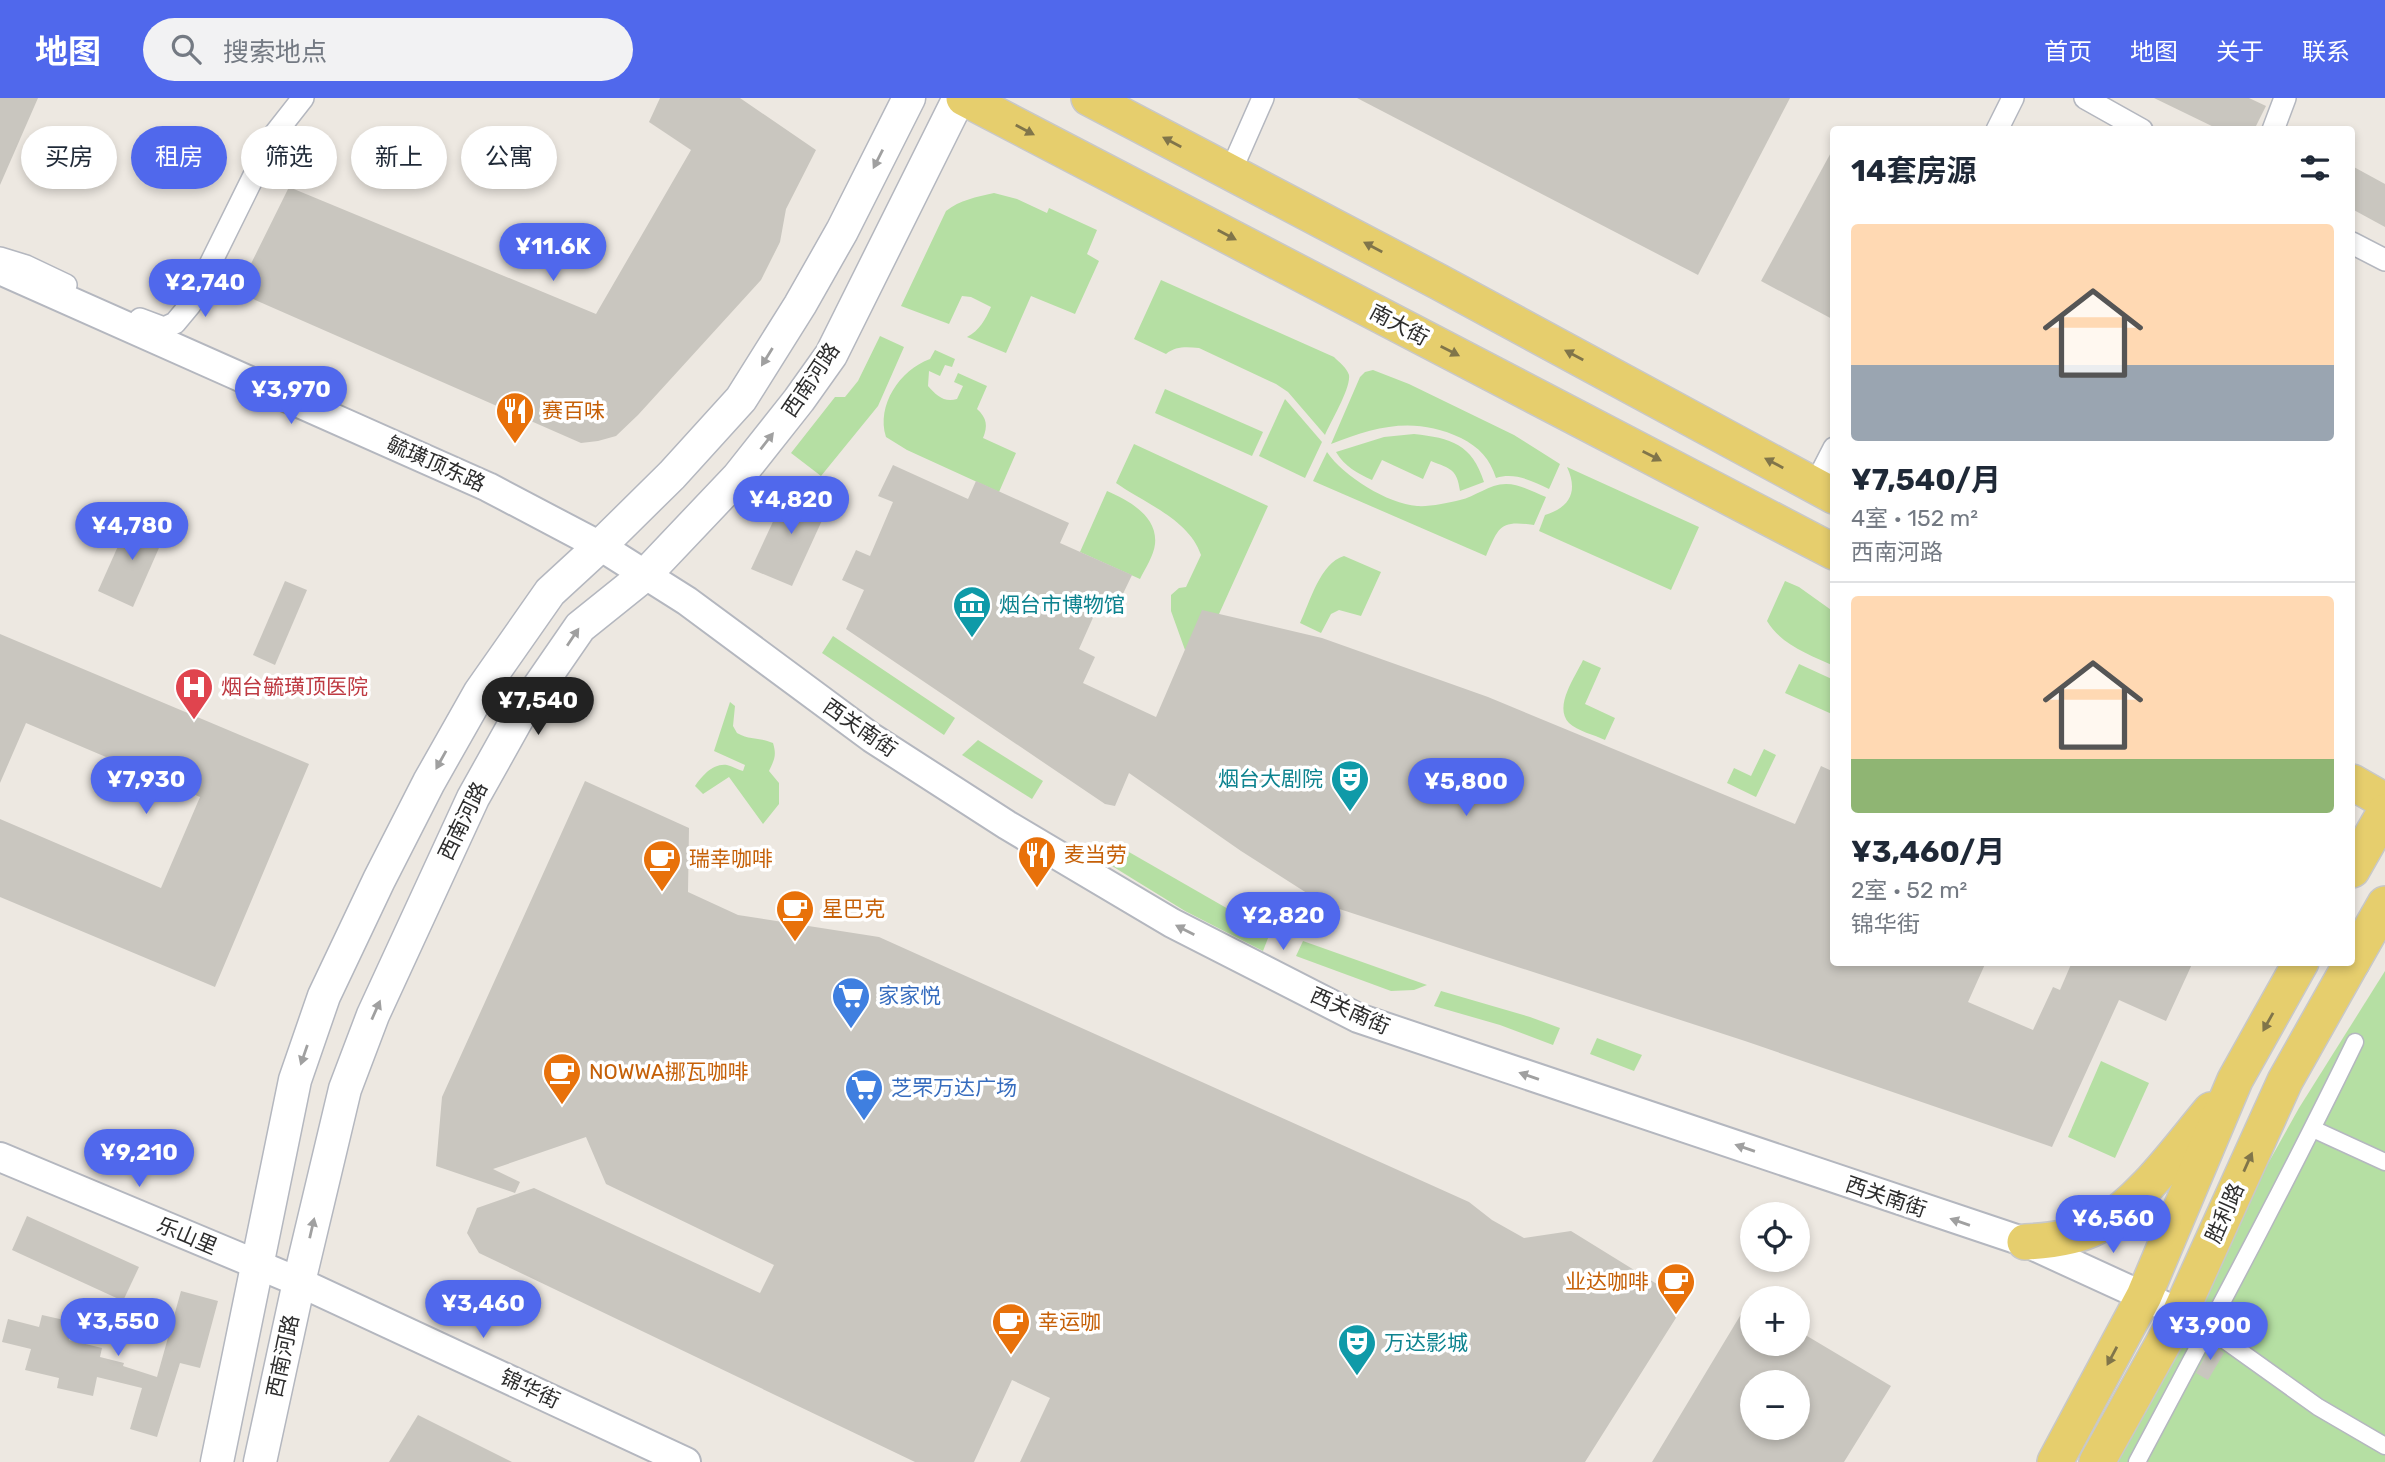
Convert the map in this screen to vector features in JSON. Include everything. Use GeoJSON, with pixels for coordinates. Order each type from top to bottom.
{"type":"FeatureCollection","features":[{"type":"Feature","properties":{"kind":"main road","name":"西南河路"},"geometry":{"type":"LineString","coordinates":[[217,1462],[295,1080],[324,996],[429,782],[480,692],[550,592],[672,475],[741,399],[800,305],[842,231],[909,98]]}},
{"type":"Feature","properties":{"kind":"main road","name":"西南河路"},"geometry":{"type":"LineString","coordinates":[[260,1462],[345,1089],[373,1015],[473,797],[520,715],[580,627],[646,574],[738,477],[831,355],[962,98]]}},
{"type":"Feature","properties":{"kind":"main road","name":"南大街"},"geometry":{"type":"LineString","coordinates":[[962,98],[1830,550]]}},
{"type":"Feature","properties":{"kind":"main road"},"geometry":{"type":"LineString","coordinates":[[1089,98],[1439,282],[1825,490]]}},
{"type":"Feature","properties":{"kind":"main road"},"geometry":{"type":"LineString","coordinates":[[2355,784],[2385,801]]}},
{"type":"Feature","properties":{"kind":"main road"},"geometry":{"type":"LineString","coordinates":[[2364,854],[2385,812]]}},
{"type":"Feature","properties":{"kind":"main road","name":"胜利路"},"geometry":{"type":"LineString","coordinates":[[2355,957],[2385,904]]}},
{"type":"Feature","properties":{"kind":"main road","name":"胜利路"},"geometry":{"type":"LineString","coordinates":[[2055,1462],[2144,1296],[2235,1080],[2299,966]]}},
{"type":"Feature","properties":{"kind":"main road","name":"胜利路"},"geometry":{"type":"LineString","coordinates":[[2097,1462],[2195,1321],[2285,1081],[2350,966]]}},
{"type":"Feature","properties":{"kind":"main road"},"geometry":{"type":"LineString","coordinates":[[2025,1242],[2053,1240],[2077,1234],[2098,1225],[2124,1207],[2169,1160],[2235,1080]]}},
{"type":"Feature","properties":{"kind":"street"},"geometry":{"type":"LineString","coordinates":[[0,258],[26,266],[164,328],[174,323],[190,305],[274,135],[303,98]]}},
{"type":"Feature","properties":{"kind":"street"},"geometry":{"type":"LineString","coordinates":[[1230,173],[1263,98]]}},
{"type":"Feature","properties":{"kind":"street"},"geometry":{"type":"LineString","coordinates":[[1999,126],[2013,98]]}},
{"type":"Feature","properties":{"kind":"street"},"geometry":{"type":"LineString","coordinates":[[2085,98],[2135,126]]}},
{"type":"Feature","properties":{"kind":"street"},"geometry":{"type":"LineString","coordinates":[[2274,126],[2285,98]]}},
{"type":"Feature","properties":{"kind":"street"},"geometry":{"type":"LineString","coordinates":[[2355,245],[2385,260]]}},
{"type":"Feature","properties":{"kind":"street","name":"毓璜顶东路"},"geometry":{"type":"LineString","coordinates":[[0,270],[488,487],[600,546]]}},
{"type":"Feature","properties":{"kind":"street"},"geometry":{"type":"LineString","coordinates":[[1825,490],[1830,467]]}},
{"type":"Feature","properties":{"kind":"street","name":"西关南街"},"geometry":{"type":"LineString","coordinates":[[600,546],[687,601],[872,738],[1007,825],[1172,923],[1358,1018],[2025,1242],[2195,1321]]}},
{"type":"Feature","properties":{"kind":"street"},"geometry":{"type":"LineString","coordinates":[[2137,1462],[2195,1321],[2313,1129],[2355,1042]]}},
{"type":"Feature","properties":{"kind":"street"},"geometry":{"type":"LineString","coordinates":[[2313,1129],[2385,1162]]}},
{"type":"Feature","properties":{"kind":"street","name":"乐山里"},"geometry":{"type":"LineString","coordinates":[[0,1157],[259,1266]]}},
{"type":"Feature","properties":{"kind":"street","name":"锦华街"},"geometry":{"type":"LineString","coordinates":[[259,1266],[299,1282],[686,1462]]}},
{"type":"Feature","properties":{"kind":"street"},"geometry":{"type":"LineString","coordinates":[[2195,1321],[2301,1396],[2385,1446]]}},
{"type":"Feature","properties":{"kind":"green space"},"geometry":{"type":"Polygon","coordinates":[[[994,193],[1017,199],[1047,213],[1049,208],[1097,230],[1087,254],[1099,261],[1075,314],[1031,296],[1006,353],[967,337],[982,324],[991,307],[971,297],[962,296],[949,324],[901,306],[946,211],[963,202],[994,193]]]}},
{"type":"Feature","properties":{"kind":"green space"},"geometry":{"type":"Polygon","coordinates":[[[1161,280],[1334,357],[1348,372],[1349,381],[1325,435],[1288,392],[1276,384],[1199,348],[1177,348],[1166,354],[1134,339],[1161,280]]]}},
{"type":"Feature","properties":{"kind":"green space"},"geometry":{"type":"Polygon","coordinates":[[[880,336],[904,347],[878,406],[821,476],[791,453],[835,397],[845,397],[858,381],[880,336]]]}},
{"type":"Feature","properties":{"kind":"green space"},"geometry":{"type":"Polygon","coordinates":[[[935,350],[955,359],[952,367],[945,365],[940,376],[929,371],[928,386],[937,395],[948,400],[957,399],[963,386],[954,382],[958,373],[987,386],[977,409],[986,422],[983,438],[1016,453],[999,492],[907,450],[886,437],[884,413],[893,390],[909,371],[930,359],[935,350]]]}},
{"type":"Feature","properties":{"kind":"green space"},"geometry":{"type":"Polygon","coordinates":[[[1373,370],[1409,384],[1514,435],[1560,464],[1549,489],[1517,477],[1496,478],[1487,459],[1473,445],[1444,431],[1428,427],[1412,425],[1380,428],[1331,444],[1360,377],[1373,370]]]}},
{"type":"Feature","properties":{"kind":"green space"},"geometry":{"type":"Polygon","coordinates":[[[1165,389],[1263,432],[1252,456],[1155,413],[1165,389]]]}},
{"type":"Feature","properties":{"kind":"green space"},"geometry":{"type":"Polygon","coordinates":[[[1285,399],[1322,442],[1305,478],[1259,456],[1285,399]]]}},
{"type":"Feature","properties":{"kind":"green space"},"geometry":{"type":"Polygon","coordinates":[[[1414,434],[1439,438],[1458,445],[1473,459],[1484,482],[1460,491],[1455,474],[1431,461],[1423,479],[1382,460],[1372,480],[1343,462],[1336,452],[1384,437],[1414,434]]]}},
{"type":"Feature","properties":{"kind":"green space"},"geometry":{"type":"Polygon","coordinates":[[[1134,444],[1268,506],[1219,614],[1185,650],[1171,611],[1171,595],[1179,588],[1186,587],[1201,555],[1187,531],[1116,483],[1134,444]]]}},
{"type":"Feature","properties":{"kind":"green space"},"geometry":{"type":"Polygon","coordinates":[[[1327,452],[1344,470],[1367,487],[1405,504],[1422,506],[1450,502],[1506,484],[1546,497],[1534,525],[1514,524],[1502,527],[1486,556],[1313,481],[1327,452]]]}},
{"type":"Feature","properties":{"kind":"green space"},"geometry":{"type":"Polygon","coordinates":[[[1567,467],[1699,527],[1671,590],[1539,531],[1545,515],[1561,508],[1570,497],[1572,484],[1567,467]]]}},
{"type":"Feature","properties":{"kind":"green space"},"geometry":{"type":"Polygon","coordinates":[[[1107,491],[1140,510],[1152,525],[1155,544],[1140,579],[1080,552],[1107,491]]]}},
{"type":"Feature","properties":{"kind":"green space"},"geometry":{"type":"Polygon","coordinates":[[[1344,556],[1381,572],[1361,616],[1339,610],[1331,614],[1321,633],[1300,623],[1322,575],[1328,566],[1344,556]]]}},
{"type":"Feature","properties":{"kind":"green space"},"geometry":{"type":"Polygon","coordinates":[[[1785,581],[1799,587],[1830,609],[1830,664],[1788,643],[1767,621],[1785,581]]]}},
{"type":"Feature","properties":{"kind":"green space"},"geometry":{"type":"Polygon","coordinates":[[[833,636],[955,718],[944,735],[822,653],[833,636]]]}},
{"type":"Feature","properties":{"kind":"green space"},"geometry":{"type":"Polygon","coordinates":[[[1583,660],[1601,668],[1585,704],[1615,718],[1605,740],[1577,728],[1569,723],[1565,716],[1563,708],[1567,691],[1583,660]]]}},
{"type":"Feature","properties":{"kind":"green space"},"geometry":{"type":"Polygon","coordinates":[[[1799,664],[1830,678],[1830,713],[1785,693],[1799,664]]]}},
{"type":"Feature","properties":{"kind":"green space"},"geometry":{"type":"Polygon","coordinates":[[[730,702],[735,706],[733,726],[737,733],[773,743],[774,758],[769,771],[779,783],[779,804],[763,824],[729,777],[703,794],[695,786],[705,774],[717,766],[727,765],[743,771],[745,765],[714,751],[730,702]]]}},
{"type":"Feature","properties":{"kind":"green space"},"geometry":{"type":"Polygon","coordinates":[[[978,740],[1043,781],[1032,799],[962,755],[978,740]]]}},
{"type":"Feature","properties":{"kind":"green space"},"geometry":{"type":"Polygon","coordinates":[[[1764,749],[1776,755],[1756,797],[1727,783],[1734,768],[1751,776],[1764,749]]]}},
{"type":"Feature","properties":{"kind":"green space"},"geometry":{"type":"Polygon","coordinates":[[[1122,848],[1270,933],[1263,951],[1185,911],[1112,866],[1122,848]]]}},
{"type":"Feature","properties":{"kind":"green space"},"geometry":{"type":"Polygon","coordinates":[[[1303,941],[1427,985],[1414,990],[1391,991],[1296,956],[1303,941]]]}},
{"type":"Feature","properties":{"kind":"green space"},"geometry":{"type":"Polygon","coordinates":[[[2385,971],[2385,1462],[2108,1462],[2228,1235],[2299,1108],[2385,971]]]}},
{"type":"Feature","properties":{"kind":"green space"},"geometry":{"type":"Polygon","coordinates":[[[1441,991],[1560,1028],[1553,1045],[1500,1025],[1434,1006],[1441,991]]]}},
{"type":"Feature","properties":{"kind":"green space"},"geometry":{"type":"Polygon","coordinates":[[[1597,1038],[1642,1055],[1634,1071],[1590,1054],[1597,1038]]]}},
{"type":"Feature","properties":{"kind":"green space"},"geometry":{"type":"Polygon","coordinates":[[[2101,1061],[2149,1083],[2115,1158],[2068,1137],[2101,1061]]]}},
{"type":"Feature","properties":{"kind":"building"},"geometry":{"type":"Polygon","coordinates":[[[0,98],[38,98],[26,126],[21,126],[21,137],[0,185],[0,98]]]}},
{"type":"Feature","properties":{"kind":"building"},"geometry":{"type":"Polygon","coordinates":[[[660,98],[740,98],[816,150],[786,209],[780,242],[761,280],[616,436],[581,443],[237,292],[288,189],[294,189],[596,314],[691,150],[649,122],[660,98]]]}},
{"type":"Feature","properties":{"kind":"building"},"geometry":{"type":"Polygon","coordinates":[[[1357,98],[1790,98],[1698,275],[1357,98]]]}},
{"type":"Feature","properties":{"kind":"building"},"geometry":{"type":"Polygon","coordinates":[[[2154,98],[2249,98],[2266,106],[2256,126],[2212,126],[2154,98]]]}},
{"type":"Feature","properties":{"kind":"building"},"geometry":{"type":"Polygon","coordinates":[[[1830,154],[1830,318],[1761,281],[1830,154]]]}},
{"type":"Feature","properties":{"kind":"building"},"geometry":{"type":"Polygon","coordinates":[[[2355,168],[2385,184],[2385,227],[2355,211],[2355,168]]]}},
{"type":"Feature","properties":{"kind":"building"},"geometry":{"type":"Polygon","coordinates":[[[893,465],[968,499],[976,481],[1069,523],[1060,543],[1132,575],[1120,600],[1104,593],[1079,649],[1095,657],[1083,683],[1156,717],[1202,610],[1322,638],[1488,697],[1795,824],[1821,766],[1830,770],[1830,966],[1984,966],[1968,1002],[2033,1030],[2053,987],[2060,990],[2070,966],[2191,966],[2166,1021],[2119,1000],[2052,1147],[1745,1041],[1324,904],[1241,851],[1129,773],[1115,806],[1105,804],[846,629],[864,590],[842,580],[856,550],[870,556],[893,502],[878,496],[893,465]]]}},
{"type":"Feature","properties":{"kind":"building"},"geometry":{"type":"Polygon","coordinates":[[[790,485],[830,503],[792,586],[751,569],[790,485]]]}},
{"type":"Feature","properties":{"kind":"building"},"geometry":{"type":"Polygon","coordinates":[[[131,517],[166,532],[133,607],[98,591],[131,517]]]}},
{"type":"Feature","properties":{"kind":"building"},"geometry":{"type":"Polygon","coordinates":[[[285,581],[307,590],[275,665],[253,655],[285,581]]]}},
{"type":"Feature","properties":{"kind":"building"},"geometry":{"type":"Polygon","coordinates":[[[0,634],[309,764],[215,987],[0,897],[0,819],[161,888],[200,797],[26,723],[0,783],[0,634]]]}},
{"type":"Feature","properties":{"kind":"building","name":"芝罘万达广场"},"geometry":{"type":"Polygon","coordinates":[[[585,781],[689,828],[688,892],[738,915],[879,937],[1469,1202],[1492,1220],[1524,1238],[1571,1231],[1686,1302],[1585,1462],[1020,1462],[1050,1398],[1012,1380],[974,1462],[915,1462],[479,1253],[467,1233],[477,1208],[534,1188],[760,1293],[774,1265],[606,1184],[586,1137],[493,1169],[520,1182],[515,1193],[436,1166],[442,1097],[585,781]]]}},
{"type":"Feature","properties":{"kind":"building"},"geometry":{"type":"Polygon","coordinates":[[[27,1216],[139,1267],[123,1301],[12,1250],[27,1216]]]}},
{"type":"Feature","properties":{"kind":"building"},"geometry":{"type":"Polygon","coordinates":[[[181,1291],[218,1301],[200,1368],[180,1363],[157,1437],[130,1429],[142,1388],[97,1377],[93,1396],[57,1388],[59,1378],[25,1370],[31,1349],[2,1342],[8,1319],[39,1327],[42,1315],[73,1322],[69,1340],[102,1348],[100,1357],[124,1363],[123,1366],[157,1377],[181,1291]]]}},
{"type":"Feature","properties":{"kind":"building"},"geometry":{"type":"Polygon","coordinates":[[[1740,1316],[1740,1356],[1810,1356],[1810,1338],[1891,1386],[1844,1462],[1652,1462],[1740,1316]]]}},
{"type":"Feature","properties":{"kind":"building"},"geometry":{"type":"Polygon","coordinates":[[[2212,1344],[2224,1353],[2208,1380],[2196,1373],[2212,1344]]]}},
{"type":"Feature","properties":{"kind":"building"},"geometry":{"type":"Polygon","coordinates":[[[418,1415],[512,1462],[389,1462],[418,1415]]]}},
{"type":"Feature","properties":{"kind":"place","name":"赛百味"},"geometry":{"type":"Point","coordinates":[515,445]}},
{"type":"Feature","properties":{"kind":"place","name":"烟台市博物馆"},"geometry":{"type":"Point","coordinates":[972,639]}},
{"type":"Feature","properties":{"kind":"place","name":"烟台毓璜顶医院"},"geometry":{"type":"Point","coordinates":[194,721]}},
{"type":"Feature","properties":{"kind":"place","name":"烟台大剧院"},"geometry":{"type":"Point","coordinates":[1350,813]}},
{"type":"Feature","properties":{"kind":"place","name":"麦当劳"},"geometry":{"type":"Point","coordinates":[1037,889]}},
{"type":"Feature","properties":{"kind":"place","name":"瑞幸咖啡"},"geometry":{"type":"Point","coordinates":[662,893]}},
{"type":"Feature","properties":{"kind":"place","name":"星巴克"},"geometry":{"type":"Point","coordinates":[795,943]}},
{"type":"Feature","properties":{"kind":"place","name":"家家悦"},"geometry":{"type":"Point","coordinates":[851,1030]}},
{"type":"Feature","properties":{"kind":"place","name":"NOWWA挪瓦咖啡"},"geometry":{"type":"Point","coordinates":[562,1106]}},
{"type":"Feature","properties":{"kind":"place","name":"芝罘万达广场"},"geometry":{"type":"Point","coordinates":[864,1122]}},
{"type":"Feature","properties":{"kind":"place","name":"业达咖啡"},"geometry":{"type":"Point","coordinates":[1676,1316]}},
{"type":"Feature","properties":{"kind":"place","name":"幸运咖"},"geometry":{"type":"Point","coordinates":[1011,1356]}},
{"type":"Feature","properties":{"kind":"place","name":"万达影城"},"geometry":{"type":"Point","coordinates":[1357,1377]}}]}
